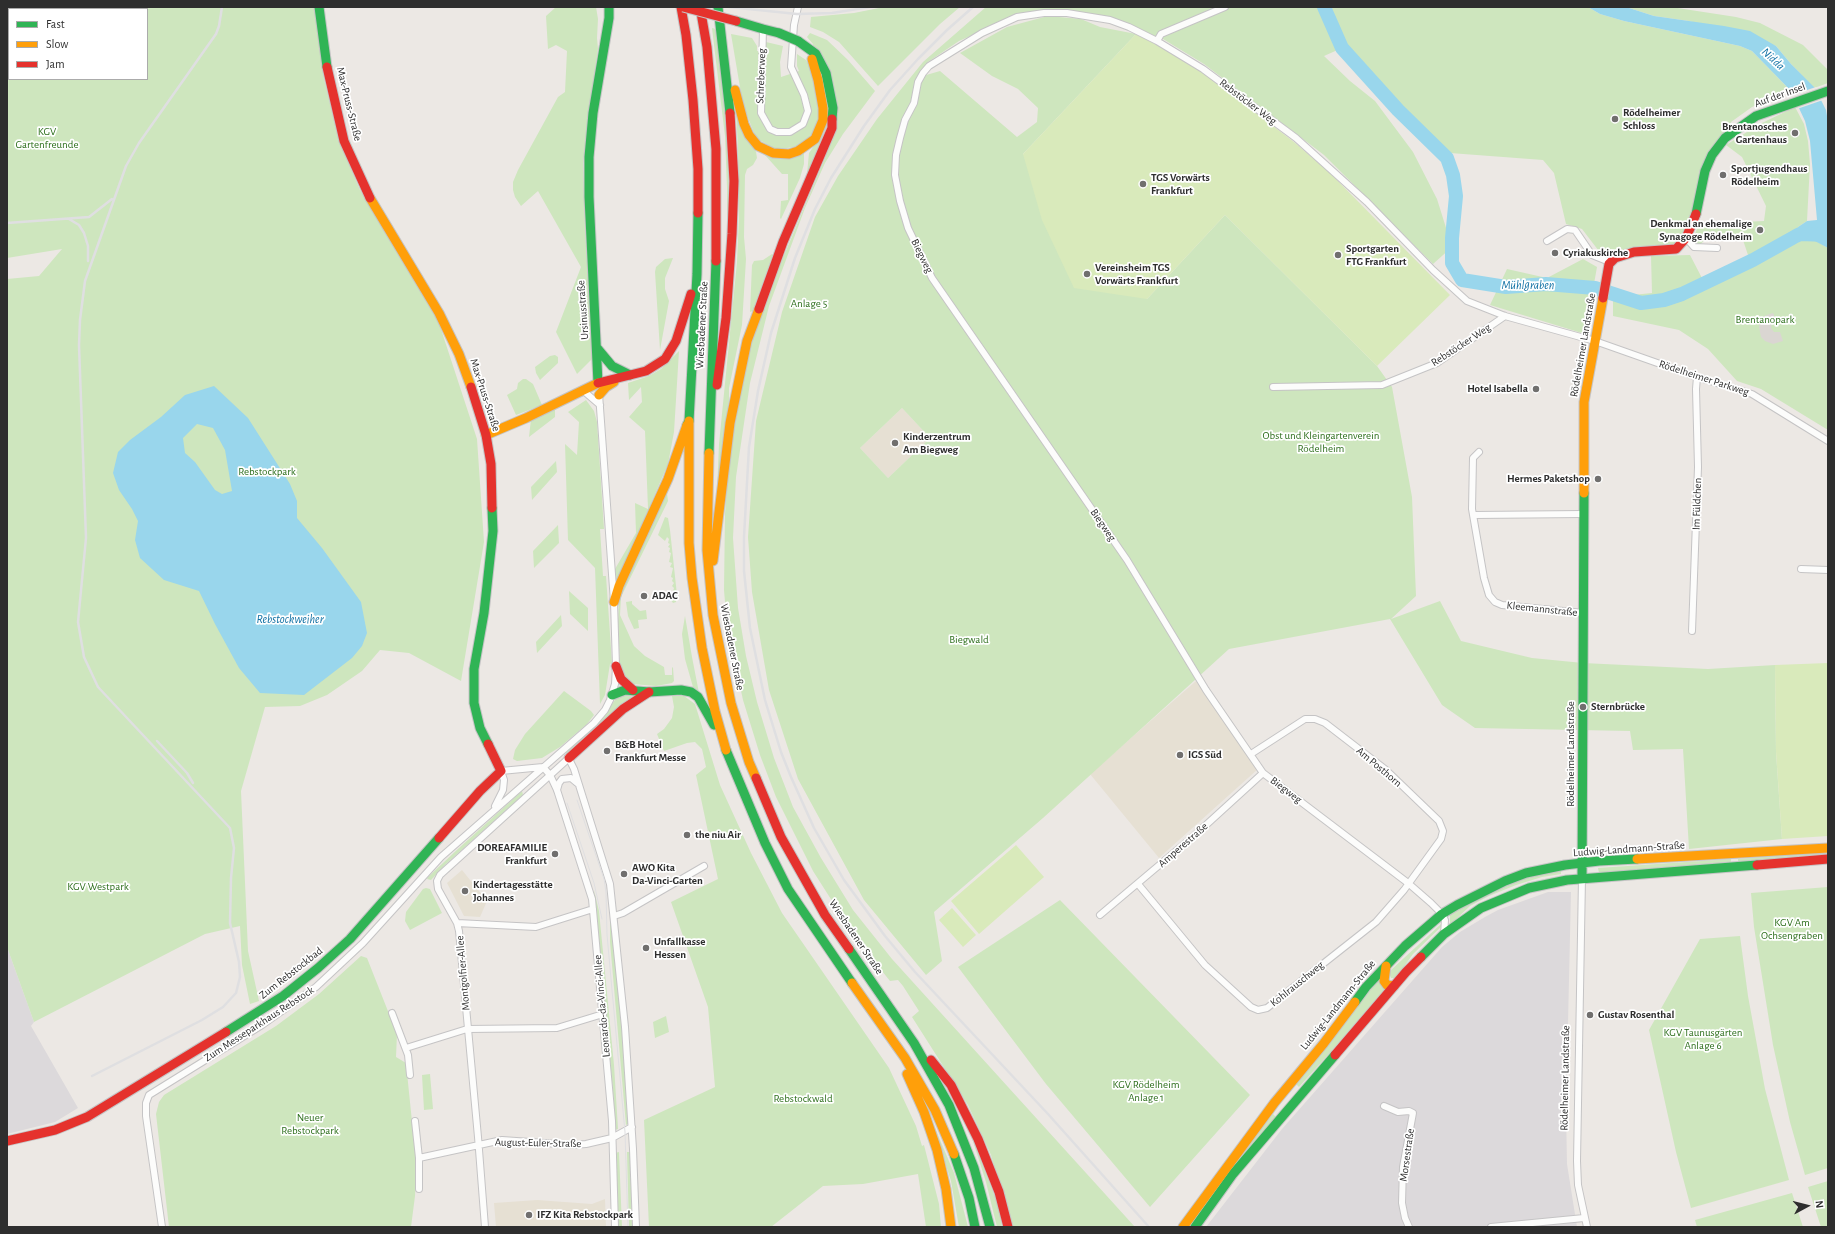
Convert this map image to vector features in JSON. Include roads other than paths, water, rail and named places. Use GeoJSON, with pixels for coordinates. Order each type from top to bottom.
{"type":"FeatureCollection","features":[{"type":"Feature","properties":{"kind":"main road","name":"Max-Pruss-Straße"},"geometry":{"type":"LineString","coordinates":[[319,7],[328,72],[344,141],[369,198],[383,222],[400,246],[439,313],[459,354],[486,434],[491,464],[493,531],[484,613],[474,669],[474,703],[480,728],[501,771]]}},
{"type":"Feature","properties":{"kind":"main road"},"geometry":{"type":"LineString","coordinates":[[682,7],[779,33],[808,47],[816,54],[826,73],[832,108],[832,128],[783,242],[747,341],[730,423],[710,588]]}},
{"type":"Feature","properties":{"kind":"main road","name":"Wiesbadener Straße"},"geometry":{"type":"LineString","coordinates":[[682,7],[693,100],[698,168],[697,274]]}},
{"type":"Feature","properties":{"kind":"main road","name":"Wiesbadener Straße"},"geometry":{"type":"LineString","coordinates":[[700,7],[707,47],[716,149],[717,241],[709,430],[707,526],[710,588],[718,643],[737,724],[749,762],[781,837],[825,915],[914,1043],[934,1075],[965,1142],[974,1168],[990,1227]]}},
{"type":"Feature","properties":{"kind":"main road"},"geometry":{"type":"LineString","coordinates":[[709,430],[722,360],[732,234],[734,181],[732,126],[718,7]]}},
{"type":"Feature","properties":{"kind":"main road","name":"Ursinusstraße"},"geometry":{"type":"LineString","coordinates":[[598,383],[589,197],[589,157],[593,113],[610,9]]}},
{"type":"Feature","properties":{"kind":"main road"},"geometry":{"type":"LineString","coordinates":[[724,49],[742,118],[749,135],[758,146],[764,150],[773,153],[789,154],[803,149],[811,143],[820,130],[823,120],[822,102],[814,64],[798,41]]}},
{"type":"Feature","properties":{"kind":"main road","name":"Auf der Insel"},"geometry":{"type":"LineString","coordinates":[[1609,264],[1615,258],[1634,252],[1676,249],[1686,238],[1694,221],[1700,200],[1705,171],[1712,155],[1726,138],[1756,116],[1828,91]]}},
{"type":"Feature","properties":{"kind":"main road","name":"Rödelheimer Landstraße"},"geometry":{"type":"LineString","coordinates":[[1582,878],[1584,613],[1583,514],[1585,394],[1609,264]]}},
{"type":"Feature","properties":{"kind":"main road"},"geometry":{"type":"LineString","coordinates":[[599,395],[609,385],[660,363],[669,354],[682,324],[697,274]]}},
{"type":"Feature","properties":{"kind":"main road"},"geometry":{"type":"LineString","coordinates":[[697,274],[689,421],[690,543],[692,578],[702,648],[715,711],[726,751]]}},
{"type":"Feature","properties":{"kind":"main road"},"geometry":{"type":"LineString","coordinates":[[597,348],[612,366],[634,374]]}},
{"type":"Feature","properties":{"kind":"main road"},"geometry":{"type":"LineString","coordinates":[[486,434],[598,383],[634,374]]}},
{"type":"Feature","properties":{"kind":"main road"},"geometry":{"type":"LineString","coordinates":[[572,396],[594,390],[598,383]]}},
{"type":"Feature","properties":{"kind":"main road"},"geometry":{"type":"LineString","coordinates":[[614,602],[619,586],[668,479],[689,421]]}},
{"type":"Feature","properties":{"kind":"main road"},"geometry":{"type":"LineString","coordinates":[[616,666],[621,679],[633,690]]}},
{"type":"Feature","properties":{"kind":"main road"},"geometry":{"type":"LineString","coordinates":[[612,694],[621,691],[633,690],[649,692],[681,690],[691,692],[698,697],[726,751],[765,843],[788,889],[811,925],[919,1080],[935,1110],[957,1162],[970,1198],[975,1227]]}},
{"type":"Feature","properties":{"kind":"main road"},"geometry":{"type":"LineString","coordinates":[[569,758],[623,709],[649,692]]}},
{"type":"Feature","properties":{"kind":"main road","name":"Zum Rebstockbad"},"geometry":{"type":"LineString","coordinates":[[7,1141],[55,1130],[87,1117],[260,1012],[294,988],[350,939],[480,791],[501,771]]}},
{"type":"Feature","properties":{"kind":"main road","name":"Ludwig-Landmann-Straße"},"geometry":{"type":"LineString","coordinates":[[1183,1227],[1275,1102],[1324,1043],[1366,987],[1386,966],[1442,914],[1471,897],[1505,881],[1547,868],[1582,863],[1828,848]]}},
{"type":"Feature","properties":{"kind":"main road"},"geometry":{"type":"LineString","coordinates":[[1195,1227],[1233,1174],[1394,986],[1444,934],[1481,908],[1504,897],[1536,886],[1582,878],[1828,859]]}},
{"type":"Feature","properties":{"kind":"main road"},"geometry":{"type":"LineString","coordinates":[[1386,966],[1384,981],[1387,985],[1394,986]]}},
{"type":"Feature","properties":{"kind":"main road"},"geometry":{"type":"LineString","coordinates":[[887,1033],[913,1086],[931,1131],[943,1174],[951,1227]]}},
{"type":"Feature","properties":{"kind":"main road"},"geometry":{"type":"LineString","coordinates":[[914,1043],[941,1071],[966,1113],[991,1169],[1008,1227]]}},
{"type":"Feature","properties":{"kind":"street","name":"Schreberweg"},"geometry":{"type":"LineString","coordinates":[[763,29],[761,113],[770,129],[777,132],[790,132],[803,124],[808,111],[804,95],[791,67],[794,25],[798,7]]}},
{"type":"Feature","properties":{"kind":"street"},"geometry":{"type":"LineString","coordinates":[[1157,41],[1160,34],[1225,7]]}},
{"type":"Feature","properties":{"kind":"street","name":"Rebstöcker Weg"},"geometry":{"type":"LineString","coordinates":[[944,56],[982,33],[1017,17],[1044,13],[1067,13],[1110,20],[1129,27],[1157,41],[1203,69],[1296,138],[1366,202],[1433,270],[1467,301],[1505,316],[1595,341]]}},
{"type":"Feature","properties":{"kind":"street","name":"Biegweg"},"geometry":{"type":"LineString","coordinates":[[944,56],[929,66],[918,82],[916,98],[905,120],[896,155],[895,175],[900,201],[908,228],[932,278],[1122,554],[1206,690],[1252,754],[1263,773],[1408,884],[1442,914]]}},
{"type":"Feature","properties":{"kind":"street"},"geometry":{"type":"LineString","coordinates":[[1547,241],[1566,229],[1575,230],[1592,255],[1607,261],[1609,264]]}},
{"type":"Feature","properties":{"kind":"street"},"geometry":{"type":"LineString","coordinates":[[1686,238],[1694,247],[1717,248]]}},
{"type":"Feature","properties":{"kind":"street","name":"Rebstöcker Weg"},"geometry":{"type":"LineString","coordinates":[[1274,387],[1382,385],[1437,362],[1505,316]]}},
{"type":"Feature","properties":{"kind":"street","name":"Rödelheimer Parkweg"},"geometry":{"type":"LineString","coordinates":[[1595,341],[1697,377],[1752,394],[1828,441]]}},
{"type":"Feature","properties":{"kind":"street","name":"Im Füldchen"},"geometry":{"type":"LineString","coordinates":[[1692,631],[1698,467],[1697,377]]}},
{"type":"Feature","properties":{"kind":"street","name":"Ursinusstraße"},"geometry":{"type":"LineString","coordinates":[[598,383],[614,602]]}},
{"type":"Feature","properties":{"kind":"street"},"geometry":{"type":"LineString","coordinates":[[586,393],[600,405]]}},
{"type":"Feature","properties":{"kind":"street","name":"Kleemannstraße"},"geometry":{"type":"LineString","coordinates":[[1479,452],[1473,458],[1472,509],[1484,578],[1489,595],[1494,602],[1502,605],[1584,613]]}},
{"type":"Feature","properties":{"kind":"street"},"geometry":{"type":"LineString","coordinates":[[1474,515],[1583,514]]}},
{"type":"Feature","properties":{"kind":"street"},"geometry":{"type":"LineString","coordinates":[[1801,569],[1828,570]]}},
{"type":"Feature","properties":{"kind":"street"},"geometry":{"type":"LineString","coordinates":[[501,771],[543,767],[594,723],[605,710],[615,684],[616,666],[614,602]]}},
{"type":"Feature","properties":{"kind":"street","name":"Am Posthorn"},"geometry":{"type":"LineString","coordinates":[[1252,754],[1305,719],[1315,720],[1325,723],[1386,770],[1439,821],[1443,831],[1441,839],[1408,884]]}},
{"type":"Feature","properties":{"kind":"street"},"geometry":{"type":"LineString","coordinates":[[557,755],[565,755],[569,758]]}},
{"type":"Feature","properties":{"kind":"street","name":"Montgolfier-Allee"},"geometry":{"type":"LineString","coordinates":[[485,1227],[479,1144],[459,931],[457,923],[438,889],[438,877],[569,758]]}},
{"type":"Feature","properties":{"kind":"street","name":"Leonardo-da-Vinci-Allee"},"geometry":{"type":"LineString","coordinates":[[569,758],[574,769],[577,783],[609,878],[624,1020],[632,1127],[636,1227]]}},
{"type":"Feature","properties":{"kind":"street","name":"Leonardo-da-Vinci-Allee"},"geometry":{"type":"LineString","coordinates":[[543,767],[550,775],[557,790],[590,890],[593,909],[603,1014],[612,1138],[615,1227]]}},
{"type":"Feature","properties":{"kind":"street","name":"Zum Messeparkhaus Rebstock"},"geometry":{"type":"LineString","coordinates":[[162,1227],[146,1116],[146,1103],[149,1095],[262,1025],[316,987],[363,943],[441,857],[543,767]]}},
{"type":"Feature","properties":{"kind":"street","name":"Max-Pruss-Straße"},"geometry":{"type":"LineString","coordinates":[[492,812],[503,790],[504,780],[501,771]]}},
{"type":"Feature","properties":{"kind":"street","name":"Amperestraße"},"geometry":{"type":"LineString","coordinates":[[1100,915],[1138,884],[1263,773]]}},
{"type":"Feature","properties":{"kind":"street"},"geometry":{"type":"LineString","coordinates":[[557,790],[562,779],[571,778],[577,783]]}},
{"type":"Feature","properties":{"kind":"street"},"geometry":{"type":"LineString","coordinates":[[614,916],[623,913],[704,866]]}},
{"type":"Feature","properties":{"kind":"street","name":"Rödelheimer Landstraße"},"geometry":{"type":"LineString","coordinates":[[1582,878],[1576,1153],[1578,1185],[1587,1227]]}},
{"type":"Feature","properties":{"kind":"street","name":"Kohlrauschweg"},"geometry":{"type":"LineString","coordinates":[[1138,884],[1205,965],[1250,1007],[1258,1010],[1267,1008],[1376,922],[1408,884]]}},
{"type":"Feature","properties":{"kind":"street"},"geometry":{"type":"LineString","coordinates":[[457,923],[536,927],[593,909]]}},
{"type":"Feature","properties":{"kind":"street"},"geometry":{"type":"LineString","coordinates":[[1442,914],[1446,926],[1444,934]]}},
{"type":"Feature","properties":{"kind":"street"},"geometry":{"type":"LineString","coordinates":[[392,1013],[406,1048],[410,1075]]}},
{"type":"Feature","properties":{"kind":"street"},"geometry":{"type":"LineString","coordinates":[[406,1048],[467,1029],[557,1028],[603,1014]]}},
{"type":"Feature","properties":{"kind":"street","name":"Morsestraße"},"geometry":{"type":"LineString","coordinates":[[1384,1106],[1398,1112],[1408,1111],[1413,1113],[1403,1168],[1402,1203],[1405,1218],[1409,1227]]}},
{"type":"Feature","properties":{"kind":"street"},"geometry":{"type":"LineString","coordinates":[[415,1121],[419,1158],[418,1189]]}},
{"type":"Feature","properties":{"kind":"street","name":"August-Euler-Straße"},"geometry":{"type":"LineString","coordinates":[[419,1158],[502,1140],[581,1145],[612,1138],[632,1127]]}},
{"type":"Feature","properties":{"kind":"street"},"geometry":{"type":"LineString","coordinates":[[1491,1227],[1584,1218]]}},
{"type":"Feature","properties":{"kind":"water","name":"Nidda"},"geometry":{"type":"Polygon","coordinates":[[[1588,7],[1626,7],[1654,16],[1750,31],[1776,46],[1791,64],[1815,88],[1826,110],[1828,122],[1828,248],[1811,239],[1803,238],[1798,227],[1807,221],[1817,220],[1810,141],[1805,121],[1791,91],[1752,51],[1740,46],[1624,21],[1600,14],[1588,7]]]}},
{"type":"Feature","properties":{"kind":"water","name":"Rebstockweiher"},"geometry":{"type":"Polygon","coordinates":[[[214,386],[248,418],[290,484],[297,501],[297,518],[322,548],[361,602],[367,633],[362,646],[352,658],[304,695],[260,693],[239,668],[199,591],[164,580],[140,558],[135,540],[138,521],[119,490],[113,473],[118,452],[130,440],[161,417],[185,395],[214,386]],[[197,424],[183,438],[185,453],[195,462],[215,490],[222,494],[232,491],[225,450],[213,428],[197,424]]]}},
{"type":"Feature","properties":{"kind":"waterway","name":"Mühlgraben"},"geometry":{"type":"LineString","coordinates":[[1324,7],[1342,48],[1398,110],[1447,158],[1453,175],[1456,196],[1452,238],[1452,263],[1462,280],[1506,287],[1546,284],[1595,288],[1641,303],[1664,300],[1682,294],[1753,260],[1800,234],[1828,235]]}},
{"type":"Feature","properties":{"kind":"tram line"},"geometry":{"type":"LineString","coordinates":[[577,800],[604,879],[606,892],[607,935],[625,1132],[628,1227]]}},
{"type":"Feature","properties":{"kind":"tram line"},"geometry":{"type":"LineString","coordinates":[[567,803],[594,883],[602,919]]}},
{"type":"Feature","properties":{"kind":"railway"},"geometry":{"type":"LineString","coordinates":[[92,1076],[202,1020],[223,1007],[236,993],[240,977],[239,962],[230,923],[231,878],[234,848],[230,828],[98,687],[84,657],[78,622],[86,538],[79,345],[80,320],[85,281],[126,166],[139,143],[216,34],[222,7]]}},
{"type":"Feature","properties":{"kind":"railway"},"geometry":{"type":"LineString","coordinates":[[729,7],[797,14],[832,13],[870,7]]}},
{"type":"Feature","properties":{"kind":"railway"},"geometry":{"type":"LineString","coordinates":[[973,7],[918,59],[890,90],[864,126],[831,178],[815,209],[795,258],[771,333],[758,391],[749,447],[744,537],[744,571],[750,628],[765,700],[781,752],[814,828],[844,880],[885,936],[915,972],[1048,1114],[1149,1227]]}},
{"type":"Feature","properties":{"kind":"railway"},"geometry":{"type":"LineString","coordinates":[[7,223],[89,217],[112,199]]}},
{"type":"Feature","properties":{"kind":"railway"},"geometry":{"type":"LineString","coordinates":[[69,219],[79,225],[84,233],[88,246],[88,261]]}},
{"type":"Feature","properties":{"kind":"railway"},"geometry":{"type":"LineString","coordinates":[[157,741],[187,773],[193,783]]}},
{"type":"Feature","properties":{"kind":"place","name":"Rödelheimer Schloss"},"geometry":{"type":"Point","coordinates":[1615,119]}},
{"type":"Feature","properties":{"kind":"place","name":"Brentanosches Gartenhaus"},"geometry":{"type":"Point","coordinates":[1795,133]}},
{"type":"Feature","properties":{"kind":"place","name":"Sportjugendhaus Rödelheim"},"geometry":{"type":"Point","coordinates":[1723,175]}},
{"type":"Feature","properties":{"kind":"place","name":"TGS Vorwärts Frankfurt"},"geometry":{"type":"Point","coordinates":[1143,184]}},
{"type":"Feature","properties":{"kind":"place","name":"Denkmal an ehemalige Synagoge Rödelheim"},"geometry":{"type":"Point","coordinates":[1760,230]}},
{"type":"Feature","properties":{"kind":"place","name":"Cyriakuskirche"},"geometry":{"type":"Point","coordinates":[1555,253]}},
{"type":"Feature","properties":{"kind":"place","name":"Sportgarten FTG Frankfurt"},"geometry":{"type":"Point","coordinates":[1338,255]}},
{"type":"Feature","properties":{"kind":"place","name":"Vereinsheim TGS Vorwärts Frankfurt"},"geometry":{"type":"Point","coordinates":[1087,274]}},
{"type":"Feature","properties":{"kind":"place","name":"Hotel Isabella"},"geometry":{"type":"Point","coordinates":[1536,389]}},
{"type":"Feature","properties":{"kind":"place","name":"Kinderzentrum Am Biegweg"},"geometry":{"type":"Point","coordinates":[895,443]}},
{"type":"Feature","properties":{"kind":"place","name":"Hermes Paketshop"},"geometry":{"type":"Point","coordinates":[1598,479]}},
{"type":"Feature","properties":{"kind":"place","name":"ADAC"},"geometry":{"type":"Point","coordinates":[644,596]}},
{"type":"Feature","properties":{"kind":"place","name":"Sternbrücke"},"geometry":{"type":"Point","coordinates":[1583,707]}},
{"type":"Feature","properties":{"kind":"place","name":"B&B Hotel Frankfurt Messe"},"geometry":{"type":"Point","coordinates":[607,751]}},
{"type":"Feature","properties":{"kind":"place","name":"IGS Süd"},"geometry":{"type":"Point","coordinates":[1180,755]}},
{"type":"Feature","properties":{"kind":"place","name":"the niu Air"},"geometry":{"type":"Point","coordinates":[687,835]}},
{"type":"Feature","properties":{"kind":"place","name":"DOREAFAMILIE Frankfurt"},"geometry":{"type":"Point","coordinates":[555,854]}},
{"type":"Feature","properties":{"kind":"place","name":"AWO Kita Da-Vinci-Garten"},"geometry":{"type":"Point","coordinates":[624,874]}},
{"type":"Feature","properties":{"kind":"place","name":"Kindertagesstätte Johannes"},"geometry":{"type":"Point","coordinates":[465,891]}},
{"type":"Feature","properties":{"kind":"place","name":"Unfallkasse Hessen"},"geometry":{"type":"Point","coordinates":[646,948]}},
{"type":"Feature","properties":{"kind":"place","name":"Gustav Rosenthal"},"geometry":{"type":"Point","coordinates":[1590,1015]}},
{"type":"Feature","properties":{"kind":"place","name":"IFZ Kita Rebstockpark"},"geometry":{"type":"Point","coordinates":[529,1215]}},
{"type":"Feature","properties":{"kind":"park label","name":"KGV Gartenfreunde"},"geometry":{"type":"Point","coordinates":[47,138]}},
{"type":"Feature","properties":{"kind":"park label","name":"Anlage 5"},"geometry":{"type":"Point","coordinates":[809,304]}},
{"type":"Feature","properties":{"kind":"park label","name":"Brentanopark"},"geometry":{"type":"Point","coordinates":[1765,320]}},
{"type":"Feature","properties":{"kind":"park label","name":"Obst und Kleingartenverein Rödelheim"},"geometry":{"type":"Point","coordinates":[1321,442]}},
{"type":"Feature","properties":{"kind":"park label","name":"Rebstockpark"},"geometry":{"type":"Point","coordinates":[267,472]}},
{"type":"Feature","properties":{"kind":"park label","name":"Biegwald"},"geometry":{"type":"Point","coordinates":[969,640]}},
{"type":"Feature","properties":{"kind":"park label","name":"KGV Westpark"},"geometry":{"type":"Point","coordinates":[98,887]}},
{"type":"Feature","properties":{"kind":"park label","name":"KGV Am Ochsengraben"},"geometry":{"type":"Point","coordinates":[1792,929]}},
{"type":"Feature","properties":{"kind":"park label","name":"KGV Taunusgärten Anlage 6"},"geometry":{"type":"Point","coordinates":[1703,1039]}},
{"type":"Feature","properties":{"kind":"park label","name":"KGV Rödelheim Anlage 1"},"geometry":{"type":"Point","coordinates":[1146,1091]}},
{"type":"Feature","properties":{"kind":"park label","name":"Rebstockwald"},"geometry":{"type":"Point","coordinates":[803,1099]}},
{"type":"Feature","properties":{"kind":"park label","name":"Neuer Rebstockpark"},"geometry":{"type":"Point","coordinates":[310,1124]}}]}
